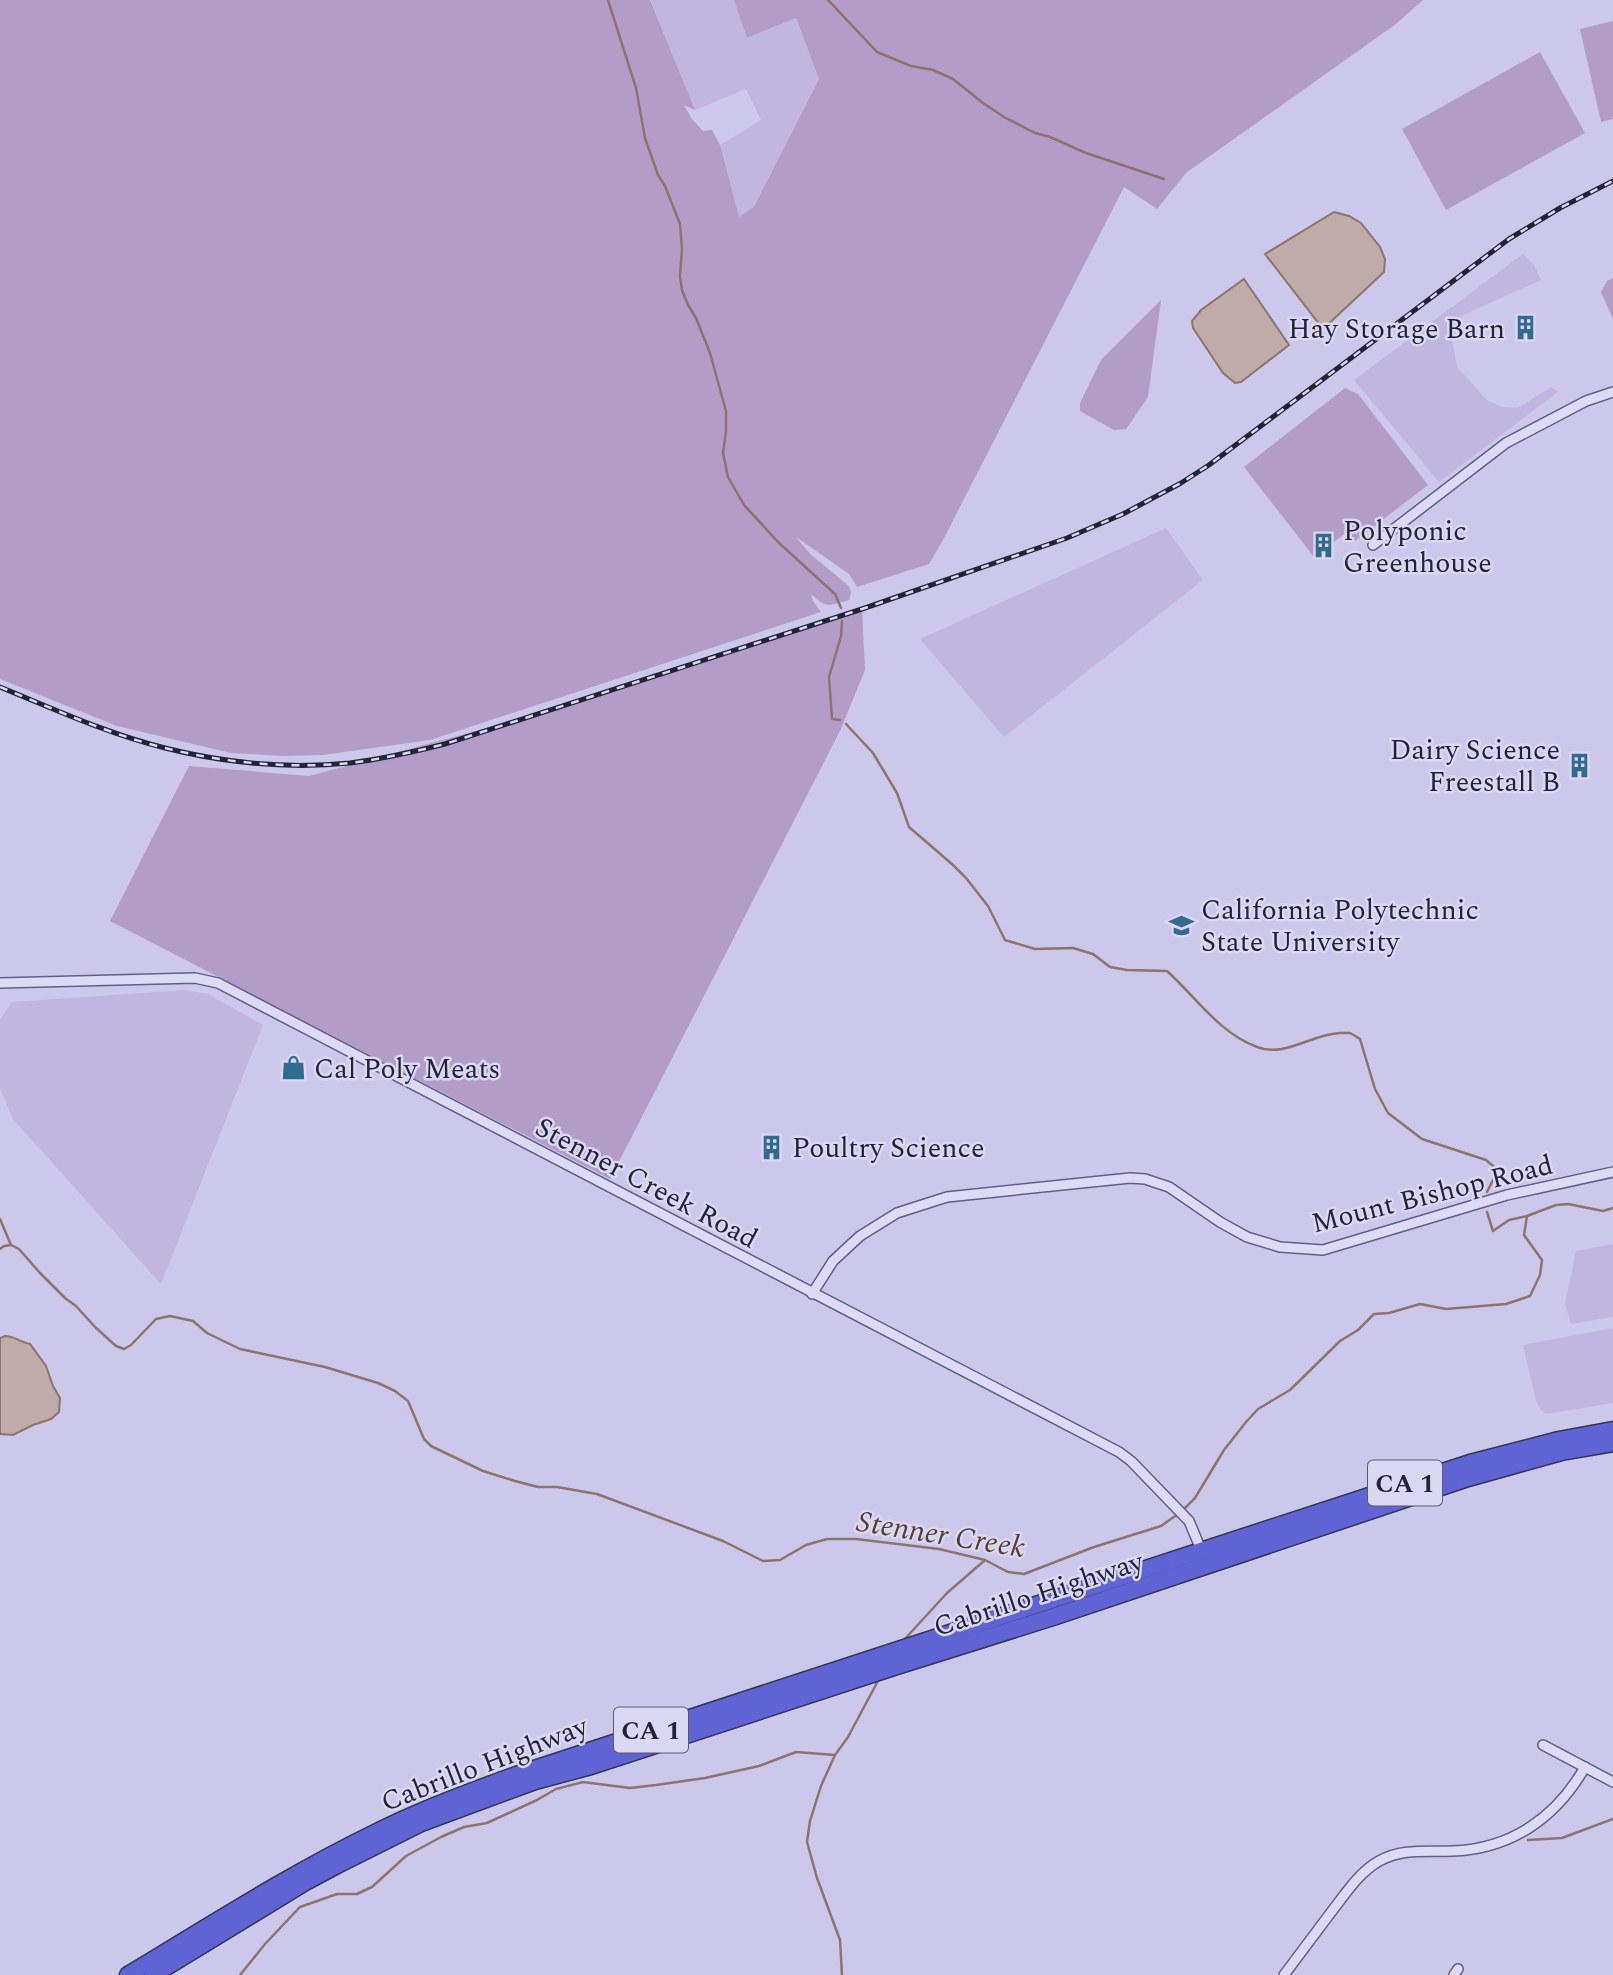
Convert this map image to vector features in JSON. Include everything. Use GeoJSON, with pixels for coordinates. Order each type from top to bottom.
{"type":"FeatureCollection","features":[{"type":"Feature","properties":{"kind":"highway","name":"CA 1"},"geometry":{"type":"LineString","coordinates":[[1204,1558],[1491,1457],[1613,1430]]}},
{"type":"Feature","properties":{"kind":"highway","name":"CA 1"},"geometry":{"type":"LineString","coordinates":[[1204,1558],[1493,1471],[1561,1452],[1613,1443]]}},
{"type":"Feature","properties":{"kind":"highway","name":"Cabrillo Highway"},"geometry":{"type":"LineString","coordinates":[[128,1975],[294,1874],[380,1830],[458,1796],[523,1773],[1204,1558]]}},
{"type":"Feature","properties":{"kind":"highway","name":"Cabrillo Highway"},"geometry":{"type":"LineString","coordinates":[[153,1975],[307,1881],[421,1823],[535,1781],[699,1731],[1204,1558]]}},
{"type":"Feature","properties":{"kind":"street"},"geometry":{"type":"LineString","coordinates":[[1373,545],[1506,443],[1586,401],[1613,392]]}},
{"type":"Feature","properties":{"kind":"street","name":"Stenner Creek Road"},"geometry":{"type":"LineString","coordinates":[[0,983],[195,978],[218,983],[1119,1452],[1189,1521],[1204,1558]]}},
{"type":"Feature","properties":{"kind":"street","name":"Mount Bishop Road"},"geometry":{"type":"LineString","coordinates":[[812,1294],[833,1261],[860,1236],[897,1213],[947,1197],[1130,1178],[1145,1179],[1169,1186],[1220,1222],[1247,1237],[1280,1247],[1323,1250],[1507,1195],[1613,1172]]}},
{"type":"Feature","properties":{"kind":"street"},"geometry":{"type":"LineString","coordinates":[[1543,1745],[1613,1782]]}},
{"type":"Feature","properties":{"kind":"street"},"geometry":{"type":"LineString","coordinates":[[1284,1975],[1352,1885],[1372,1866],[1405,1852],[1469,1850],[1505,1840],[1537,1823],[1552,1811],[1565,1798],[1585,1768]]}},
{"type":"Feature","properties":{"kind":"shaded area"},"geometry":{"type":"Polygon","coordinates":[[[0,0],[650,0],[695,110],[684,105],[703,131],[712,130],[720,145],[739,217],[754,207],[819,79],[796,18],[747,38],[734,0],[1423,0],[1396,24],[1186,173],[1157,209],[1124,187],[929,564],[857,587],[849,574],[796,537],[810,554],[849,586],[849,600],[828,605],[811,594],[821,612],[430,740],[323,755],[282,756],[231,753],[117,726],[0,679],[0,0]]]}},
{"type":"Feature","properties":{"kind":"shaded area"},"geometry":{"type":"Polygon","coordinates":[[[650,0],[734,0],[748,38],[796,18],[819,79],[754,208],[738,218],[720,145],[761,120],[746,89],[695,110],[650,0]]]}},
{"type":"Feature","properties":{"kind":"shaded area"},"geometry":{"type":"Polygon","coordinates":[[[1613,21],[1613,119],[1601,122],[1580,29],[1613,21]]]}},
{"type":"Feature","properties":{"kind":"shaded area"},"geometry":{"type":"Polygon","coordinates":[[[1540,52],[1585,133],[1446,210],[1402,129],[1540,52]]]}},
{"type":"Feature","properties":{"kind":"shaded area"},"geometry":{"type":"Polygon","coordinates":[[[1334,212],[1361,223],[1380,247],[1385,259],[1384,272],[1323,329],[1265,254],[1334,212]]]}},
{"type":"Feature","properties":{"kind":"shaded area"},"geometry":{"type":"Polygon","coordinates":[[[1523,254],[1534,265],[1541,280],[1463,315],[1452,340],[1457,367],[1487,400],[1502,407],[1518,408],[1551,387],[1558,392],[1439,482],[1354,380],[1523,254]]]}},
{"type":"Feature","properties":{"kind":"shaded area"},"geometry":{"type":"Polygon","coordinates":[[[1613,278],[1613,319],[1601,292],[1607,281],[1613,278]]]}},
{"type":"Feature","properties":{"kind":"shaded area"},"geometry":{"type":"Polygon","coordinates":[[[1244,279],[1289,345],[1241,382],[1235,383],[1223,373],[1193,328],[1192,321],[1201,310],[1244,279]]]}},
{"type":"Feature","properties":{"kind":"shaded area"},"geometry":{"type":"Polygon","coordinates":[[[1161,300],[1148,397],[1126,429],[1114,430],[1080,411],[1080,403],[1101,360],[1161,300]]]}},
{"type":"Feature","properties":{"kind":"shaded area"},"geometry":{"type":"Polygon","coordinates":[[[1345,388],[1358,394],[1428,485],[1355,541],[1347,532],[1314,557],[1244,467],[1345,388]]]}},
{"type":"Feature","properties":{"kind":"shaded area"},"geometry":{"type":"Polygon","coordinates":[[[1166,528],[1203,580],[1004,737],[920,639],[1166,528]]]}},
{"type":"Feature","properties":{"kind":"shaded area"},"geometry":{"type":"Polygon","coordinates":[[[862,609],[865,670],[840,731],[610,1179],[110,921],[189,766],[309,776],[535,715],[862,609]]]}},
{"type":"Feature","properties":{"kind":"shaded area"},"geometry":{"type":"Polygon","coordinates":[[[185,990],[208,994],[263,1025],[161,1284],[13,1119],[0,1088],[0,1020],[12,1002],[185,990]]]}},
{"type":"Feature","properties":{"kind":"shaded area"},"geometry":{"type":"Polygon","coordinates":[[[1613,1244],[1613,1317],[1571,1324],[1565,1304],[1576,1251],[1613,1244]]]}},
{"type":"Feature","properties":{"kind":"shaded area"},"geometry":{"type":"Polygon","coordinates":[[[1613,1328],[1613,1403],[1546,1414],[1540,1409],[1523,1345],[1613,1328]]]}},
{"type":"Feature","properties":{"kind":"shaded area"},"geometry":{"type":"Polygon","coordinates":[[[5,1336],[30,1344],[46,1366],[60,1398],[59,1412],[51,1419],[13,1435],[0,1434],[0,1338],[5,1336]]]}},
{"type":"Feature","properties":{"kind":"waterway"},"geometry":{"type":"LineString","coordinates":[[608,0],[636,88],[645,138],[680,224],[682,290],[710,353],[726,411],[723,453],[728,477],[744,505],[779,543],[835,594],[841,608]]}},
{"type":"Feature","properties":{"kind":"waterway"},"geometry":{"type":"LineString","coordinates":[[828,0],[877,52],[953,79],[1004,117],[1035,133],[1164,179]]}},
{"type":"Feature","properties":{"kind":"waterway"},"geometry":{"type":"LineString","coordinates":[[840,720],[832,719],[829,677],[841,636],[842,621]]}},
{"type":"Feature","properties":{"kind":"waterway"},"geometry":{"type":"LineString","coordinates":[[846,724],[873,753],[897,793],[909,827],[966,878],[988,906],[1005,940],[1035,949],[1073,948],[1093,954],[1110,967],[1167,971],[1219,1024],[1243,1041],[1267,1050],[1288,1048],[1330,1034],[1350,1033],[1360,1039],[1375,1089],[1388,1113],[1422,1139],[1486,1160],[1498,1170],[1487,1192]]}},
{"type":"Feature","properties":{"kind":"waterway","name":"Stenner Creek"},"geometry":{"type":"LineString","coordinates":[[1487,1212],[1493,1231],[1509,1220],[1556,1205],[1568,1204],[1603,1211],[1613,1208]]}},
{"type":"Feature","properties":{"kind":"waterway","name":"Stenner Creek"},"geometry":{"type":"LineString","coordinates":[[1183,1510],[1195,1498],[1224,1450],[1258,1409],[1290,1390],[1340,1341],[1358,1330],[1374,1314],[1389,1313],[1420,1304],[1446,1309],[1506,1304],[1530,1296],[1540,1275],[1542,1260],[1524,1235],[1527,1216]]}},
{"type":"Feature","properties":{"kind":"waterway","name":"Stenner Creek"},"geometry":{"type":"LineString","coordinates":[[0,1219],[11,1245],[19,1249],[40,1273],[116,1346],[124,1349],[131,1345],[156,1319],[170,1316],[193,1321],[207,1333],[240,1349],[325,1367],[395,1391],[408,1401],[424,1439],[431,1446],[483,1471],[538,1487],[557,1487],[597,1494],[723,1541],[763,1561],[780,1560],[806,1545],[827,1539],[856,1539],[939,1549],[985,1560],[1008,1572],[1024,1574],[1094,1547],[1161,1526],[1178,1514]]}},
{"type":"Feature","properties":{"kind":"waterway"},"geometry":{"type":"LineString","coordinates":[[0,1249],[11,1245]]}},
{"type":"Feature","properties":{"kind":"waterway"},"geometry":{"type":"LineString","coordinates":[[903,1641],[947,1593],[985,1560]]}},
{"type":"Feature","properties":{"kind":"waterway"},"geometry":{"type":"LineString","coordinates":[[842,1975],[840,1940],[807,1842],[810,1821],[821,1786],[835,1755],[848,1737],[879,1679]]}},
{"type":"Feature","properties":{"kind":"waterway"},"geometry":{"type":"LineString","coordinates":[[240,1975],[300,1907],[337,1894],[357,1894],[372,1887],[406,1856],[441,1837],[464,1827],[487,1823],[556,1789],[583,1782],[630,1788],[656,1785],[759,1766],[796,1752],[835,1755]]}},
{"type":"Feature","properties":{"kind":"waterway"},"geometry":{"type":"LineString","coordinates":[[1528,1840],[1562,1838],[1613,1819]]}},
{"type":"Feature","properties":{"kind":"railway"},"geometry":{"type":"LineString","coordinates":[[0,687],[123,736],[188,753],[234,761],[327,765],[398,755],[445,744],[862,609],[1067,538],[1123,514],[1209,465],[1509,239],[1560,208],[1613,181]]}},
{"type":"Feature","properties":{"kind":"place","name":"Hay Storage Barn"},"geometry":{"type":"Point","coordinates":[1525,328]}},
{"type":"Feature","properties":{"kind":"place","name":"Polyponic Greenhouse"},"geometry":{"type":"Point","coordinates":[1323,546]}},
{"type":"Feature","properties":{"kind":"place","name":"Dairy Science Freestall B"},"geometry":{"type":"Point","coordinates":[1580,765]}},
{"type":"Feature","properties":{"kind":"place","name":"California Polytechnic State University"},"geometry":{"type":"Point","coordinates":[1181,925]}},
{"type":"Feature","properties":{"kind":"place","name":"Cal Poly Meats"},"geometry":{"type":"Point","coordinates":[294,1068]}},
{"type":"Feature","properties":{"kind":"place","name":"Poultry Science"},"geometry":{"type":"Point","coordinates":[772,1147]}}]}
